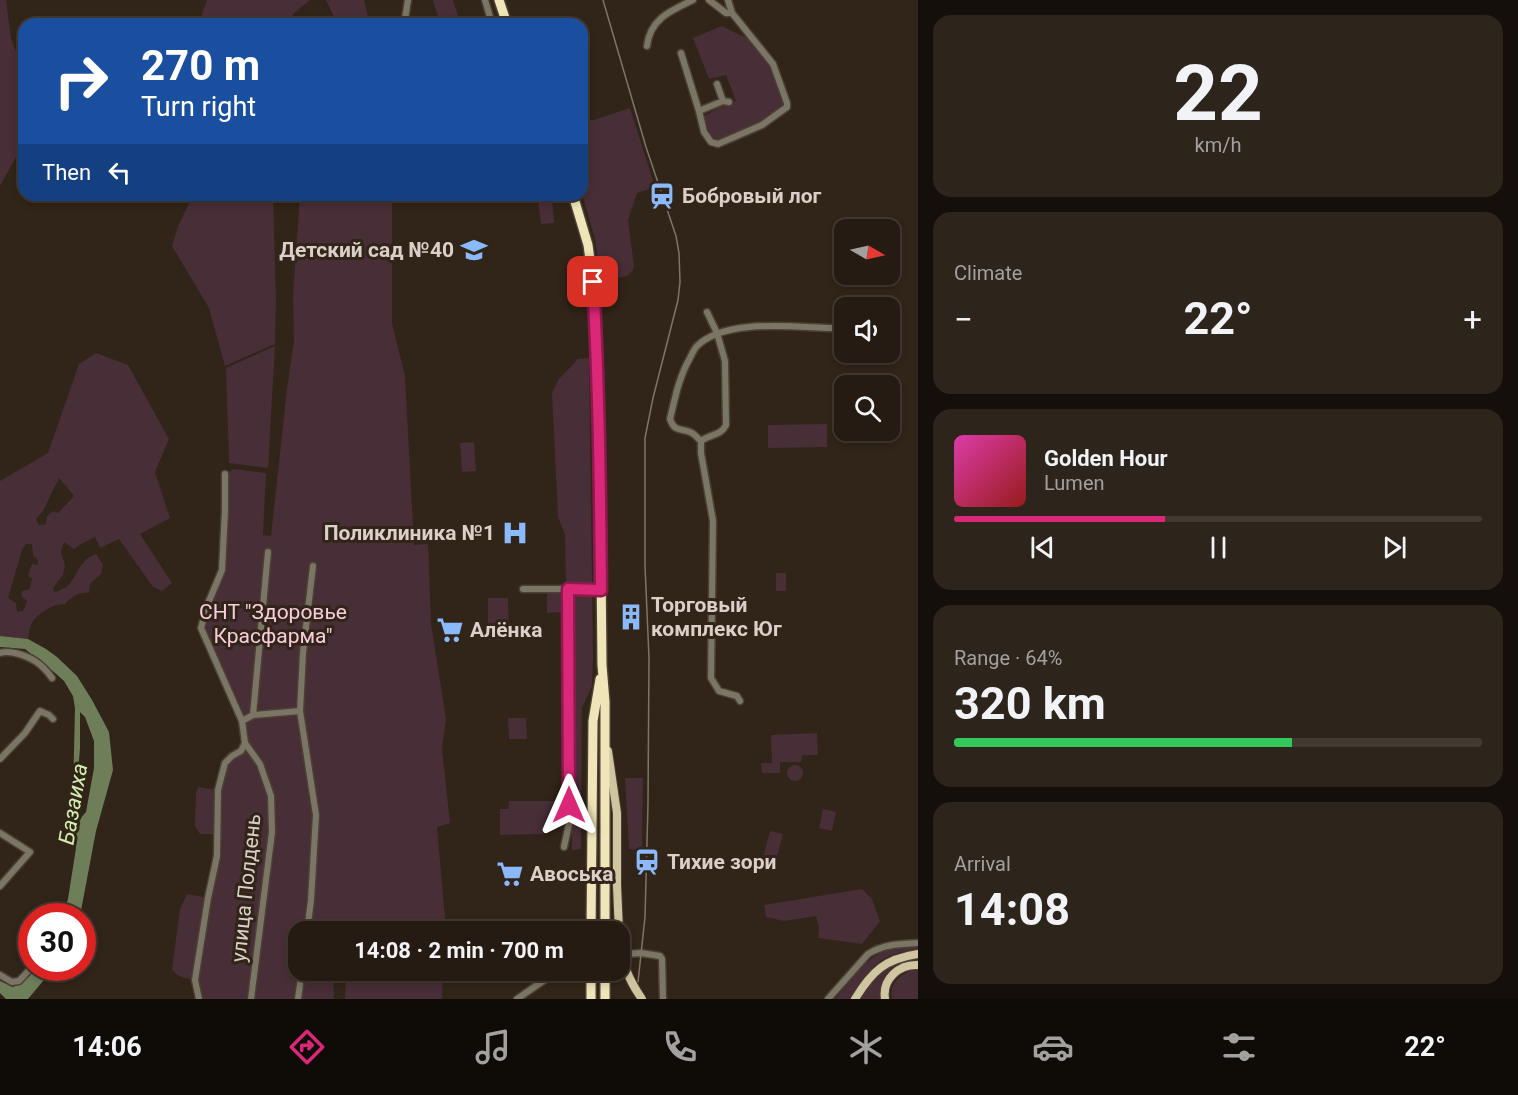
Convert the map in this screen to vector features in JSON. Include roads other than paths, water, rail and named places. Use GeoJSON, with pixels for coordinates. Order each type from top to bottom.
{"type":"FeatureCollection","features":[{"type":"Feature","properties":{"kind":"highway"},"geometry":{"type":"LineString","coordinates":[[499,0],[505,18]]}},
{"type":"Feature","properties":{"kind":"highway"},"geometry":{"type":"LineString","coordinates":[[575,201],[588,245],[597,349],[602,668],[605,702],[605,921]]}},
{"type":"Feature","properties":{"kind":"highway"},"geometry":{"type":"LineString","coordinates":[[591,919],[593,721],[602,668]]}},
{"type":"Feature","properties":{"kind":"highway"},"geometry":{"type":"LineString","coordinates":[[591,981],[591,998]]}},
{"type":"Feature","properties":{"kind":"highway"},"geometry":{"type":"LineString","coordinates":[[605,981],[605,999]]}},
{"type":"Feature","properties":{"kind":"main road"},"geometry":{"type":"LineString","coordinates":[[605,726],[617,813],[619,921]]}},
{"type":"Feature","properties":{"kind":"main road"},"geometry":{"type":"LineString","coordinates":[[855,999],[883,965],[892,960],[918,954]]}},
{"type":"Feature","properties":{"kind":"main road"},"geometry":{"type":"LineString","coordinates":[[885,999],[886,986],[890,977],[906,966],[918,965]]}},
{"type":"Feature","properties":{"kind":"main road"},"geometry":{"type":"LineString","coordinates":[[630,981],[642,999]]}},
{"type":"Feature","properties":{"kind":"street"},"geometry":{"type":"LineString","coordinates":[[405,18],[408,0]]}},
{"type":"Feature","properties":{"kind":"street"},"geometry":{"type":"LineString","coordinates":[[485,0],[490,18]]}},
{"type":"Feature","properties":{"kind":"street"},"geometry":{"type":"LineString","coordinates":[[647,46],[648,35],[653,26],[666,14],[693,0]]}},
{"type":"Feature","properties":{"kind":"street"},"geometry":{"type":"LineString","coordinates":[[709,0],[726,13],[732,13]]}},
{"type":"Feature","properties":{"kind":"street"},"geometry":{"type":"LineString","coordinates":[[681,53],[704,132],[711,142],[718,144],[762,125],[787,107],[773,64],[732,13],[728,0]]}},
{"type":"Feature","properties":{"kind":"street"},"geometry":{"type":"LineString","coordinates":[[699,111],[726,101],[717,84]]}},
{"type":"Feature","properties":{"kind":"street"},"geometry":{"type":"LineString","coordinates":[[701,441],[721,433],[726,424],[725,361],[717,333],[707,312]]}},
{"type":"Feature","properties":{"kind":"street"},"geometry":{"type":"LineString","coordinates":[[740,701],[737,696],[719,691],[711,678],[713,521],[701,441],[691,432],[677,429],[672,425],[670,419],[679,382],[696,346],[717,333],[758,326],[831,328]]}},
{"type":"Feature","properties":{"kind":"street","name":"улица Полдень"},"geometry":{"type":"LineString","coordinates":[[225,474],[222,570],[207,606],[201,628],[242,721],[245,743],[260,764],[271,796],[272,832],[251,999]]}},
{"type":"Feature","properties":{"kind":"street"},"geometry":{"type":"LineString","coordinates":[[253,715],[268,552]]}},
{"type":"Feature","properties":{"kind":"street"},"geometry":{"type":"LineString","coordinates":[[308,921],[316,815],[300,711],[303,653],[313,566]]}},
{"type":"Feature","properties":{"kind":"street"},"geometry":{"type":"LineString","coordinates":[[523,589],[601,590]]}},
{"type":"Feature","properties":{"kind":"street"},"geometry":{"type":"LineString","coordinates":[[564,847],[569,824],[565,589]]}},
{"type":"Feature","properties":{"kind":"street"},"geometry":{"type":"LineString","coordinates":[[0,652],[27,656],[44,668],[52,678]]}},
{"type":"Feature","properties":{"kind":"street"},"geometry":{"type":"LineString","coordinates":[[0,759],[25,733],[40,711],[53,719]]}},
{"type":"Feature","properties":{"kind":"street"},"geometry":{"type":"LineString","coordinates":[[242,721],[253,715],[300,711]]}},
{"type":"Feature","properties":{"kind":"street"},"geometry":{"type":"LineString","coordinates":[[199,999],[195,980],[217,856],[218,790],[225,763],[232,756],[241,752],[245,743]]}},
{"type":"Feature","properties":{"kind":"street"},"geometry":{"type":"LineString","coordinates":[[0,833],[30,852],[0,886]]}},
{"type":"Feature","properties":{"kind":"street"},"geometry":{"type":"LineString","coordinates":[[828,999],[868,954],[876,949],[886,945],[918,943]]}},
{"type":"Feature","properties":{"kind":"street"},"geometry":{"type":"LineString","coordinates":[[630,954],[660,956],[663,999]]}},
{"type":"Feature","properties":{"kind":"street"},"geometry":{"type":"LineString","coordinates":[[0,975],[12,982],[19,981]]}},
{"type":"Feature","properties":{"kind":"street"},"geometry":{"type":"LineString","coordinates":[[298,999],[300,981]]}},
{"type":"Feature","properties":{"kind":"street"},"geometry":{"type":"LineString","coordinates":[[517,999],[543,981]]}},
{"type":"Feature","properties":{"kind":"water","name":"Базаиха"},"geometry":{"type":"Polygon","coordinates":[[[0,636],[28,639],[57,657],[77,676],[109,732],[113,770],[96,831],[82,903],[67,903],[76,848],[72,838],[75,708],[73,696],[64,681],[25,649],[0,647],[0,636]],[[80,712],[77,786],[79,820],[86,812],[94,768],[94,741],[85,717],[80,712]]]}},
{"type":"Feature","properties":{"kind":"water"},"geometry":{"type":"Polygon","coordinates":[[[0,981],[13,987],[20,983],[43,981],[28,999],[6,999],[0,993],[0,981]]]}},
{"type":"Feature","properties":{"kind":"railway"},"geometry":{"type":"LineString","coordinates":[[603,0],[646,147],[676,236],[679,253],[678,300],[645,438],[645,566],[649,658],[648,804],[645,917],[638,982]]}},
{"type":"Feature","properties":{"kind":"place","name":"Бобровый лог"},"geometry":{"type":"Point","coordinates":[662,196]}},
{"type":"Feature","properties":{"kind":"place","name":"Детский сад №40"},"geometry":{"type":"Point","coordinates":[474,250]}},
{"type":"Feature","properties":{"kind":"place","name":"Поликлиника №1"},"geometry":{"type":"Point","coordinates":[515,533]}},
{"type":"Feature","properties":{"kind":"place","name":"Торговый комплекс Юг"},"geometry":{"type":"Point","coordinates":[631,617]}},
{"type":"Feature","properties":{"kind":"place","name":"Алёнка"},"geometry":{"type":"Point","coordinates":[450,630]}},
{"type":"Feature","properties":{"kind":"place","name":"Тихие зори"},"geometry":{"type":"Point","coordinates":[647,862]}},
{"type":"Feature","properties":{"kind":"place","name":"Авоська"},"geometry":{"type":"Point","coordinates":[510,874]}},
{"type":"Feature","properties":{"kind":"park label","name":"СНТ \"Здоровье Красфарма\""},"geometry":{"type":"Point","coordinates":[273,624]}}]}
